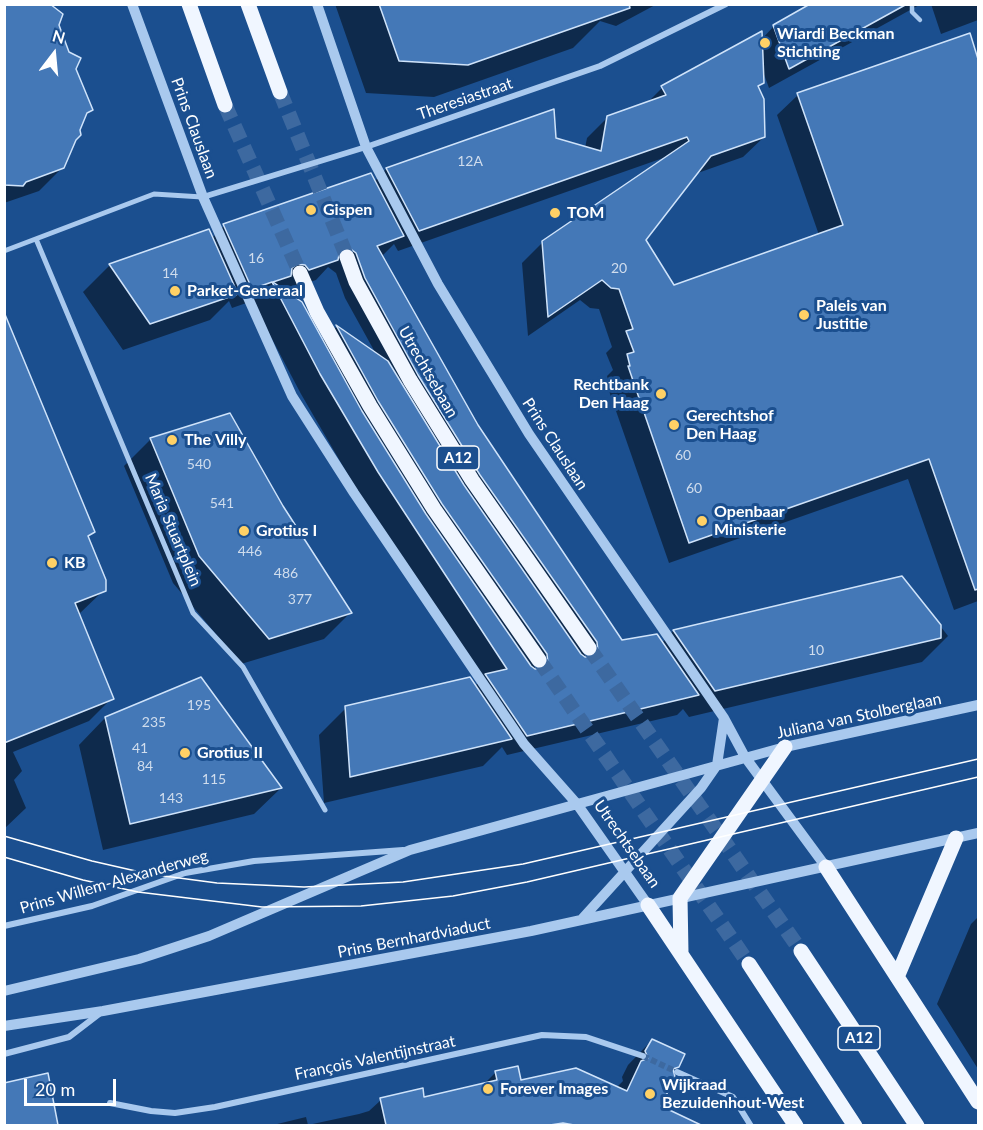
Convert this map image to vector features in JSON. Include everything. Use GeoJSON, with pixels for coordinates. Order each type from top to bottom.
{"type":"FeatureCollection","features":[{"type":"Feature","properties":{"kind":"main road"},"geometry":{"type":"LineString","coordinates":[[189,4],[225,105]]}},
{"type":"Feature","properties":{"kind":"main road"},"geometry":{"type":"LineString","coordinates":[[248,4],[280,92]]}},
{"type":"Feature","properties":{"kind":"main road","name":"Utrechtsebaan"},"geometry":{"type":"LineString","coordinates":[[347,256],[356,282],[410,380],[472,480],[589,648]]}},
{"type":"Feature","properties":{"kind":"main road","name":"A12"},"geometry":{"type":"LineString","coordinates":[[300,273],[317,312],[370,406],[434,509],[538,660]]}},
{"type":"Feature","properties":{"kind":"main road"},"geometry":{"type":"LineString","coordinates":[[681,953],[680,898],[785,747]]}},
{"type":"Feature","properties":{"kind":"main road"},"geometry":{"type":"LineString","coordinates":[[897,977],[956,838]]}},
{"type":"Feature","properties":{"kind":"main road"},"geometry":{"type":"LineString","coordinates":[[826,867],[978,1102]]}},
{"type":"Feature","properties":{"kind":"main road"},"geometry":{"type":"LineString","coordinates":[[648,905],[796,1125]]}},
{"type":"Feature","properties":{"kind":"main road","name":"A12"},"geometry":{"type":"LineString","coordinates":[[801,951],[917,1125]]}},
{"type":"Feature","properties":{"kind":"main road"},"geometry":{"type":"LineString","coordinates":[[749,964],[855,1125]]}},
{"type":"Feature","properties":{"kind":"street","name":"Prins Clauslaan"},"geometry":{"type":"LineString","coordinates":[[132,4],[203,197],[292,396],[354,493],[524,744],[577,804]]}},
{"type":"Feature","properties":{"kind":"street","name":"Prins Clauslaan"},"geometry":{"type":"LineString","coordinates":[[317,4],[366,147],[438,284],[529,434],[724,718],[745,757],[826,867]]}},
{"type":"Feature","properties":{"kind":"street","name":"Theresiastraat"},"geometry":{"type":"LineString","coordinates":[[203,197],[366,147],[600,66],[726,4]]}},
{"type":"Feature","properties":{"kind":"street"},"geometry":{"type":"LineString","coordinates":[[4,251],[154,194],[203,197]]}},
{"type":"Feature","properties":{"kind":"street","name":"Maria Stuartplein"},"geometry":{"type":"LineString","coordinates":[[36,239],[193,613],[243,667],[325,810]]}},
{"type":"Feature","properties":{"kind":"street","name":"Juliana van Stolberglaan"},"geometry":{"type":"LineString","coordinates":[[745,757],[978,705]]}},
{"type":"Feature","properties":{"kind":"street"},"geometry":{"type":"LineString","coordinates":[[581,920],[701,788],[717,765],[724,718]]}},
{"type":"Feature","properties":{"kind":"street"},"geometry":{"type":"LineString","coordinates":[[4,991],[139,959],[208,936],[410,850],[745,757]]}},
{"type":"Feature","properties":{"kind":"street","name":"Utrechtsebaan"},"geometry":{"type":"LineString","coordinates":[[577,804],[648,905]]}},
{"type":"Feature","properties":{"kind":"street"},"geometry":{"type":"LineString","coordinates":[[826,867],[978,833]]}},
{"type":"Feature","properties":{"kind":"street","name":"Prins Willem-Alexanderweg"},"geometry":{"type":"LineString","coordinates":[[4,926],[92,906],[185,873],[254,861],[410,850]]}},
{"type":"Feature","properties":{"kind":"street","name":"Prins Bernhardviaduct"},"geometry":{"type":"LineString","coordinates":[[4,1026],[103,1011],[581,920],[826,867]]}},
{"type":"Feature","properties":{"kind":"street"},"geometry":{"type":"LineString","coordinates":[[4,1054],[69,1037],[103,1011]]}},
{"type":"Feature","properties":{"kind":"street","name":"François Valentijnstraat"},"geometry":{"type":"LineString","coordinates":[[110,1103],[175,1113],[216,1107],[542,1035],[586,1037],[643,1056]]}},
{"type":"Feature","properties":{"kind":"street"},"geometry":{"type":"LineString","coordinates":[[677,1072],[733,1097],[751,1125]]}},
{"type":"Feature","properties":{"kind":"lane"},"geometry":{"type":"LineString","coordinates":[[912,4],[912,12],[920,20]]}},
{"type":"Feature","properties":{"kind":"building"},"geometry":{"type":"Polygon","coordinates":[[[4,4],[50,4],[63,14],[59,25],[69,52],[81,58],[76,69],[93,110],[87,113],[80,130],[81,135],[76,140],[64,168],[26,182],[23,186],[4,185],[4,4]]]}},
{"type":"Feature","properties":{"kind":"building"},"geometry":{"type":"Polygon","coordinates":[[[379,4],[629,4],[630,8],[468,65],[399,61],[379,4]]]}},
{"type":"Feature","properties":{"kind":"building"},"geometry":{"type":"Polygon","coordinates":[[[810,4],[907,4],[789,69],[773,25],[810,4]]]}},
{"type":"Feature","properties":{"kind":"building","name":"Paleis van Justitie"},"geometry":{"type":"Polygon","coordinates":[[[762,31],[764,83],[758,86],[764,99],[765,137],[711,156],[646,240],[674,285],[843,225],[797,93],[970,33],[978,59],[978,589],[975,590],[929,459],[689,543],[628,366],[630,366],[627,354],[634,352],[626,331],[633,329],[619,289],[611,288],[602,280],[548,317],[542,241],[689,141],[687,137],[419,231],[386,168],[554,109],[556,138],[601,151],[607,116],[666,95],[661,86],[762,31]]]}},
{"type":"Feature","properties":{"kind":"building"},"geometry":{"type":"Polygon","coordinates":[[[371,173],[404,236],[377,246],[478,425],[622,640],[657,634],[699,695],[527,736],[485,674],[507,669],[378,472],[320,374],[272,282],[252,289],[223,224],[371,173]],[[348,247],[340,250],[338,260],[309,270],[305,265],[297,264],[292,268],[291,276],[273,282],[302,302],[362,411],[426,514],[531,666],[535,669],[544,668],[548,664],[547,654],[442,504],[378,401],[336,325],[388,361],[464,485],[581,654],[585,657],[594,656],[598,652],[597,642],[480,475],[418,375],[365,278],[356,253],[348,247]]]}},
{"type":"Feature","properties":{"kind":"building"},"geometry":{"type":"Polygon","coordinates":[[[209,229],[238,294],[150,324],[109,264],[209,229]]]}},
{"type":"Feature","properties":{"kind":"building","name":"KB"},"geometry":{"type":"Polygon","coordinates":[[[4,312],[95,532],[88,536],[106,580],[106,591],[75,603],[114,699],[4,743],[4,312]]]}},
{"type":"Feature","properties":{"kind":"building","name":"Grotius I"},"geometry":{"type":"Polygon","coordinates":[[[230,413],[283,506],[352,613],[269,639],[199,556],[150,438],[230,413]]]}},
{"type":"Feature","properties":{"kind":"building"},"geometry":{"type":"Polygon","coordinates":[[[902,576],[941,625],[941,638],[715,691],[673,630],[902,576]]]}},
{"type":"Feature","properties":{"kind":"building","name":"Grotius II"},"geometry":{"type":"Polygon","coordinates":[[[201,677],[282,788],[130,824],[105,717],[201,677]]]}},
{"type":"Feature","properties":{"kind":"building"},"geometry":{"type":"Polygon","coordinates":[[[470,677],[512,739],[350,777],[345,706],[470,677]]]}},
{"type":"Feature","properties":{"kind":"building"},"geometry":{"type":"Polygon","coordinates":[[[652,1039],[685,1054],[679,1067],[673,1069],[675,1077],[661,1106],[701,1125],[574,1125],[563,1123],[550,1125],[386,1125],[380,1098],[423,1088],[424,1097],[497,1080],[495,1071],[518,1066],[521,1080],[576,1068],[627,1091],[641,1061],[648,1058],[645,1051],[652,1039]]]}},
{"type":"Feature","properties":{"kind":"building"},"geometry":{"type":"Polygon","coordinates":[[[48,1073],[58,1125],[4,1125],[4,1083],[48,1073]]]}},
{"type":"Feature","properties":{"kind":"tunnel"},"geometry":{"type":"LineString","coordinates":[[280,92],[347,257]]}},
{"type":"Feature","properties":{"kind":"tunnel"},"geometry":{"type":"LineString","coordinates":[[225,105],[300,273]]}},
{"type":"Feature","properties":{"kind":"tunnel"},"geometry":{"type":"LineString","coordinates":[[589,648],[801,951]]}},
{"type":"Feature","properties":{"kind":"tunnel"},"geometry":{"type":"LineString","coordinates":[[539,660],[749,964]]}},
{"type":"Feature","properties":{"kind":"tunnel"},"geometry":{"type":"LineString","coordinates":[[643,1056],[677,1072]]}},
{"type":"Feature","properties":{"kind":"tram line"},"geometry":{"type":"LineString","coordinates":[[4,836],[92,861],[149,874],[217,883],[304,887],[403,882],[523,864],[978,759]]}},
{"type":"Feature","properties":{"kind":"tram line"},"geometry":{"type":"LineString","coordinates":[[4,857],[83,880],[138,892],[262,907],[361,906],[453,896],[527,882],[978,777]]}},
{"type":"Feature","properties":{"kind":"place","name":"Wiardi Beckman Stichting"},"geometry":{"type":"Point","coordinates":[765,43]}},
{"type":"Feature","properties":{"kind":"place","name":"Gispen"},"geometry":{"type":"Point","coordinates":[311,210]}},
{"type":"Feature","properties":{"kind":"place","name":"TOM"},"geometry":{"type":"Point","coordinates":[555,213]}},
{"type":"Feature","properties":{"kind":"place","name":"Parket-Generaal"},"geometry":{"type":"Point","coordinates":[175,291]}},
{"type":"Feature","properties":{"kind":"place","name":"Paleis van Justitie"},"geometry":{"type":"Point","coordinates":[804,315]}},
{"type":"Feature","properties":{"kind":"place","name":"Rechtbank Den Haag"},"geometry":{"type":"Point","coordinates":[661,394]}},
{"type":"Feature","properties":{"kind":"place","name":"Gerechtshof Den Haag"},"geometry":{"type":"Point","coordinates":[674,425]}},
{"type":"Feature","properties":{"kind":"place","name":"The Villy"},"geometry":{"type":"Point","coordinates":[172,440]}},
{"type":"Feature","properties":{"kind":"place","name":"Openbaar Ministerie"},"geometry":{"type":"Point","coordinates":[702,521]}},
{"type":"Feature","properties":{"kind":"place","name":"Grotius I"},"geometry":{"type":"Point","coordinates":[244,531]}},
{"type":"Feature","properties":{"kind":"place","name":"KB"},"geometry":{"type":"Point","coordinates":[52,563]}},
{"type":"Feature","properties":{"kind":"place","name":"Grotius II"},"geometry":{"type":"Point","coordinates":[185,753]}},
{"type":"Feature","properties":{"kind":"place","name":"Forever Images"},"geometry":{"type":"Point","coordinates":[488,1089]}},
{"type":"Feature","properties":{"kind":"place","name":"Wijkraad Bezuidenhout-West"},"geometry":{"type":"Point","coordinates":[650,1094]}}]}
